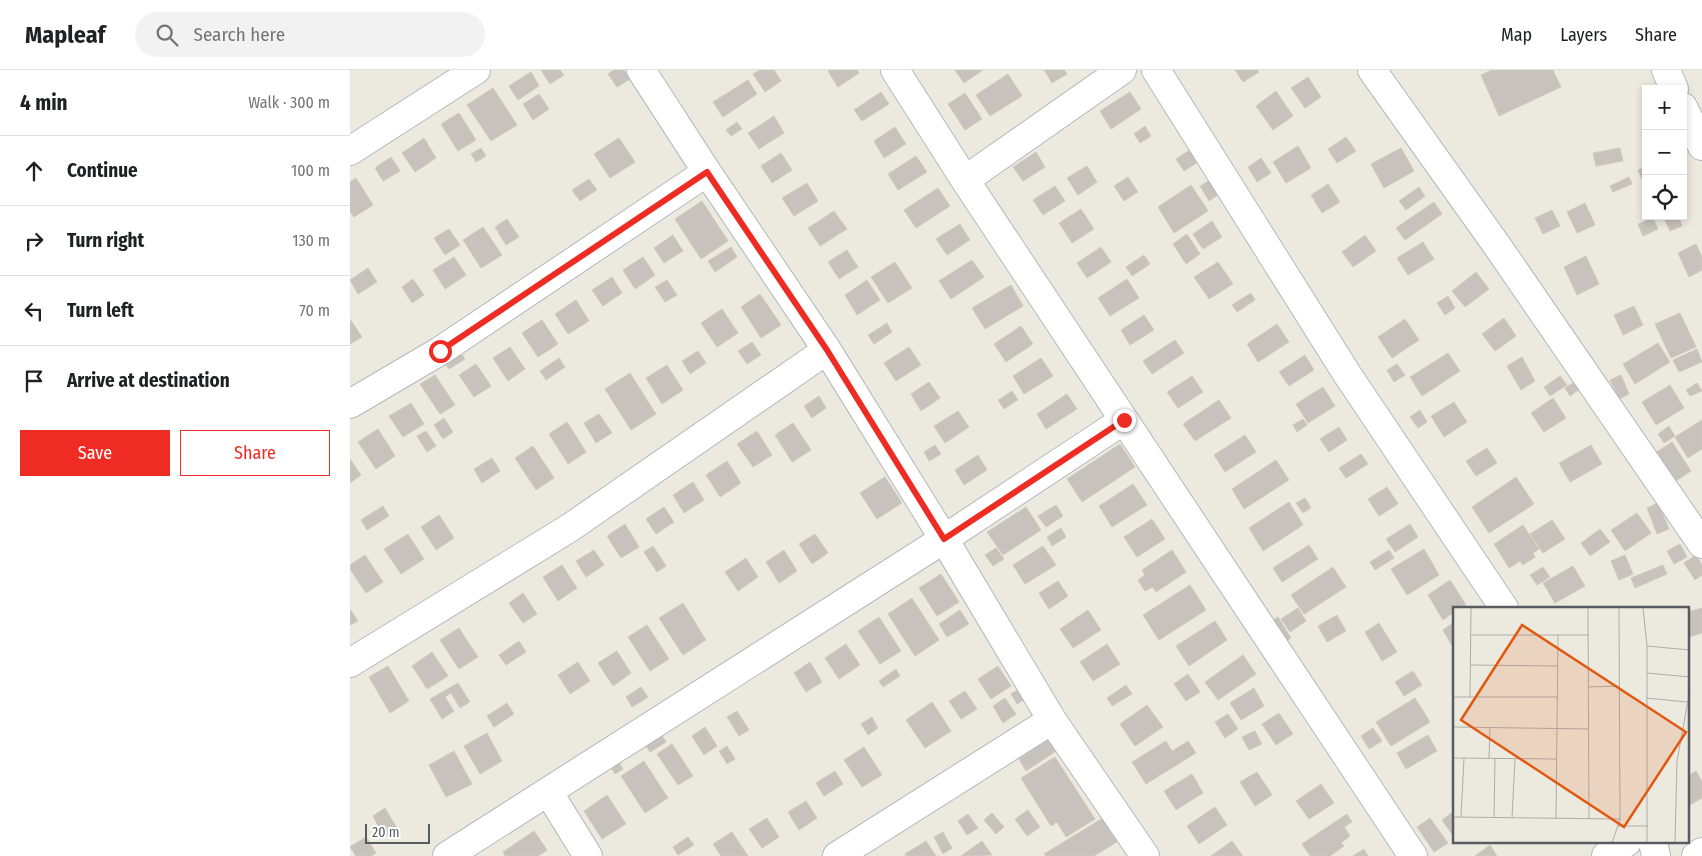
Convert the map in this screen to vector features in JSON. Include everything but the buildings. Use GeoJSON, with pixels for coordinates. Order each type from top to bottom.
{"type":"FeatureCollection","features":[{"type":"Feature","properties":{"kind":"street"},"geometry":{"type":"LineString","coordinates":[[350,151],[476,70]]}},
{"type":"Feature","properties":{"kind":"street"},"geometry":{"type":"LineString","coordinates":[[642,70],[707,172],[827,350],[944,539],[1052,720],[1145,856]]}},
{"type":"Feature","properties":{"kind":"street"},"geometry":{"type":"LineString","coordinates":[[895,70],[965,180],[1413,856]]}},
{"type":"Feature","properties":{"kind":"street"},"geometry":{"type":"LineString","coordinates":[[965,180],[1122,70]]}},
{"type":"Feature","properties":{"kind":"street"},"geometry":{"type":"LineString","coordinates":[[1156,70],[1347,374],[1503,607]]}},
{"type":"Feature","properties":{"kind":"street"},"geometry":{"type":"LineString","coordinates":[[1372,70],[1498,247],[1702,544]]}},
{"type":"Feature","properties":{"kind":"street"},"geometry":{"type":"LineString","coordinates":[[1666,70],[1672,85]]}},
{"type":"Feature","properties":{"kind":"street"},"geometry":{"type":"LineString","coordinates":[[1687,115],[1702,146]]}},
{"type":"Feature","properties":{"kind":"street"},"geometry":{"type":"LineString","coordinates":[[350,404],[440,351],[707,172]]}},
{"type":"Feature","properties":{"kind":"street"},"geometry":{"type":"LineString","coordinates":[[350,662],[571,527],[827,350]]}},
{"type":"Feature","properties":{"kind":"street"},"geometry":{"type":"LineString","coordinates":[[446,856],[549,793],[944,539],[1124,420]]}},
{"type":"Feature","properties":{"kind":"street"},"geometry":{"type":"LineString","coordinates":[[837,856],[1052,720]]}},
{"type":"Feature","properties":{"kind":"street"},"geometry":{"type":"LineString","coordinates":[[549,793],[588,856]]}},
{"type":"Feature","properties":{"kind":"street"},"geometry":{"type":"LineString","coordinates":[[1606,856],[1624,844]]}},
{"type":"Feature","properties":{"kind":"street"},"geometry":{"type":"LineString","coordinates":[[1696,856],[1702,852]]}},
{"type":"Feature","properties":{"kind":"route"},"geometry":{"type":"LineString","coordinates":[[440,351],[707,172],[827,350],[944,539],[1124,420]]}}]}
